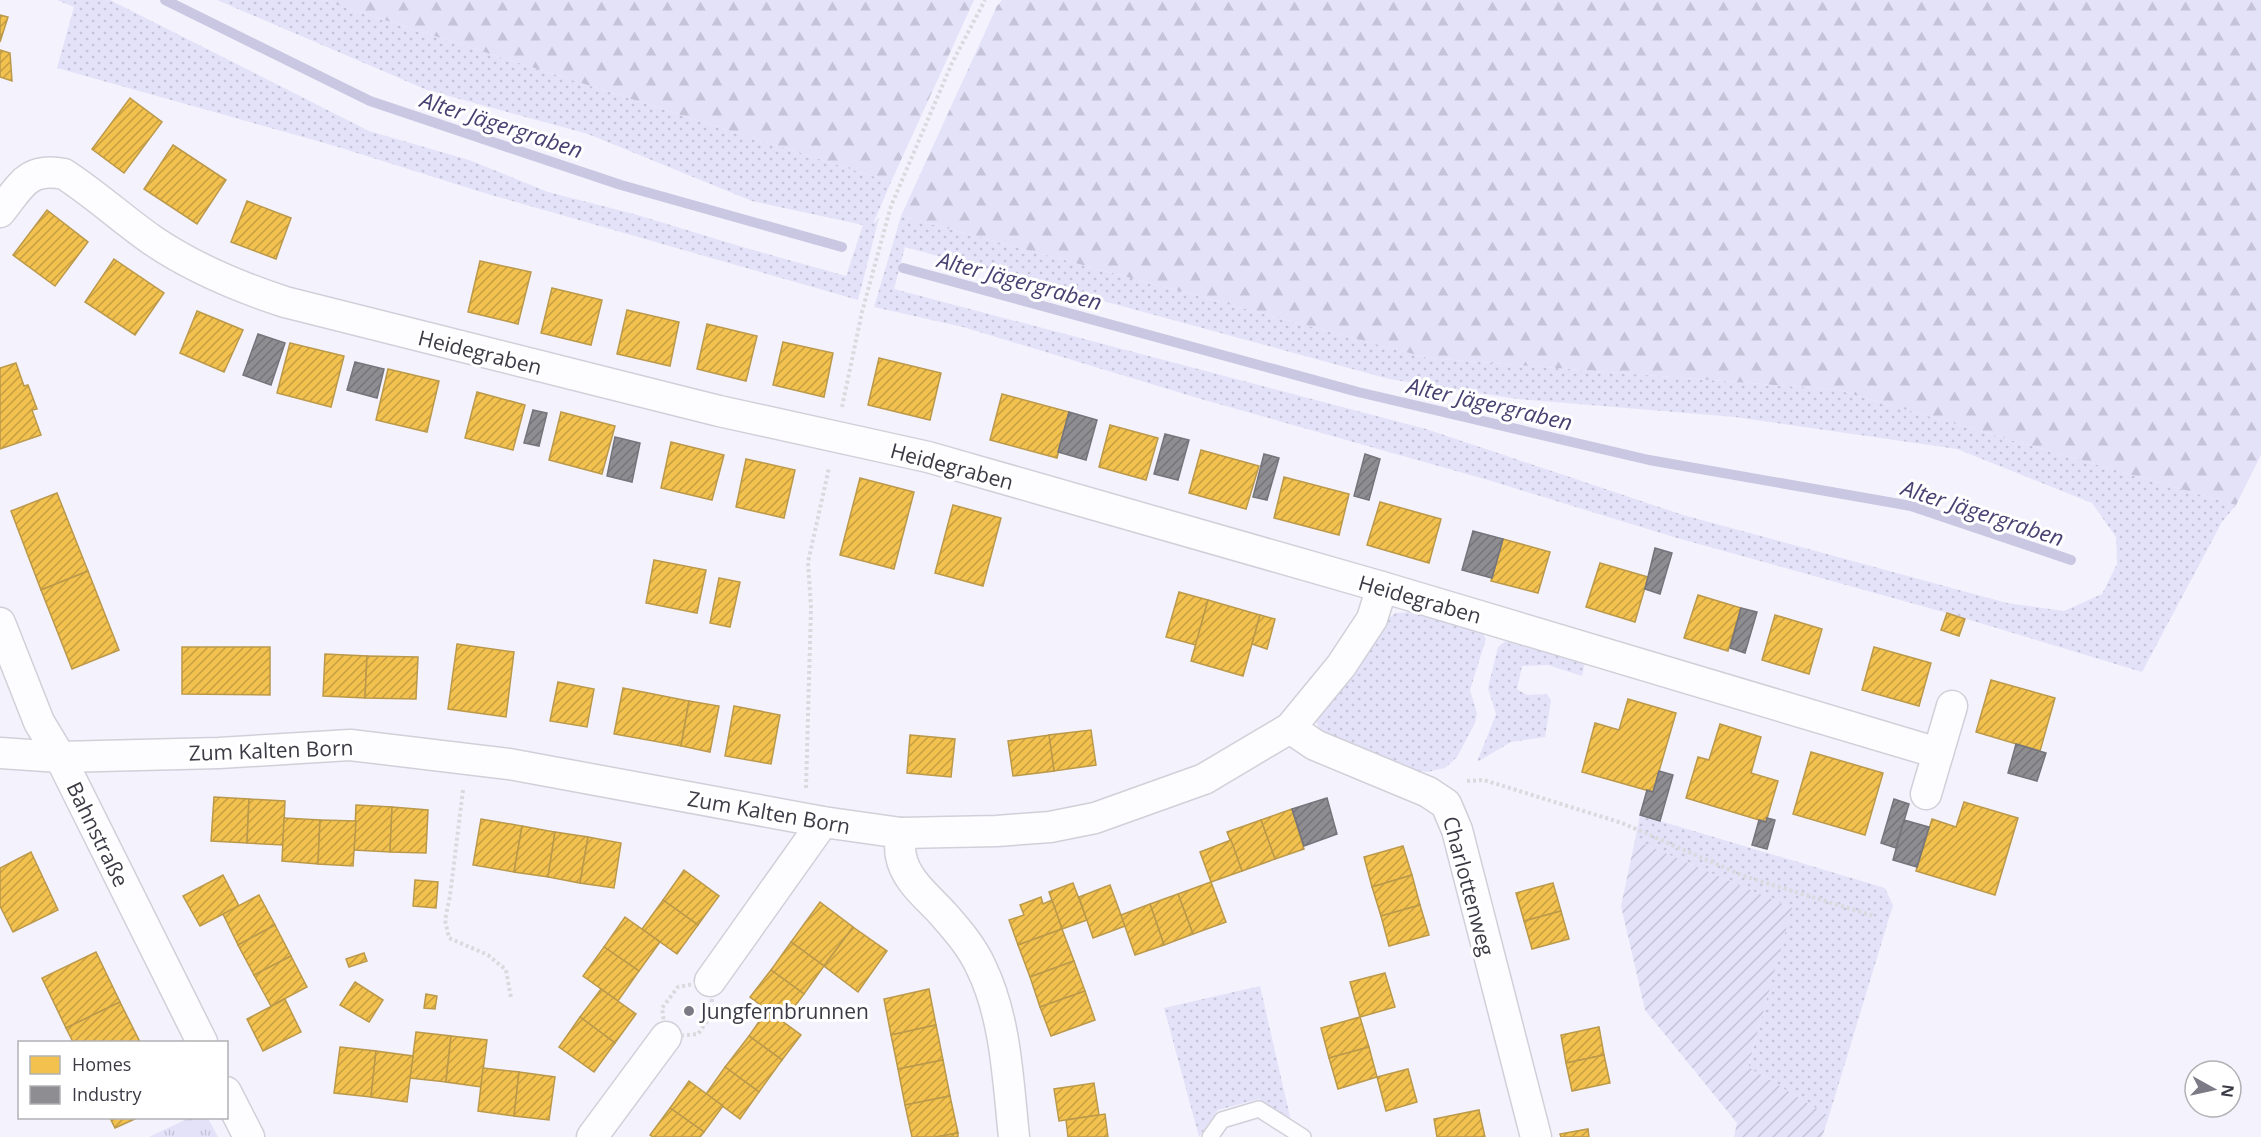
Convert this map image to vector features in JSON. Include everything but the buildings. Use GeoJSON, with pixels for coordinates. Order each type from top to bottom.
{"type":"FeatureCollection","features":[{"type":"Feature","properties":{"kind":"street","name":"Heidegraben"},"geometry":{"type":"LineString","coordinates":[[0,212],[26,180],[37,172],[50,171],[64,174],[152,240],[199,268],[254,292],[285,302],[463,348],[835,438],[928,457],[1382,587],[1938,753]]}},
{"type":"Feature","properties":{"kind":"street","name":"Zum Kalten Born"},"geometry":{"type":"LineString","coordinates":[[0,753],[60,757],[219,753],[350,745],[509,764],[814,821],[901,833],[997,831],[1050,827],[1095,818],[1204,779],[1290,728],[1341,666],[1372,619],[1382,587]]}},
{"type":"Feature","properties":{"kind":"street","name":"Bahnstraße"},"geometry":{"type":"LineString","coordinates":[[0,623],[39,722],[60,757],[202,1041]]}},
{"type":"Feature","properties":{"kind":"street"},"geometry":{"type":"LineString","coordinates":[[1926,794],[1952,706]]}},
{"type":"Feature","properties":{"kind":"street","name":"Charlottenweg"},"geometry":{"type":"LineString","coordinates":[[1290,728],[1315,744],[1428,792],[1446,804],[1457,830],[1536,1137]]}},
{"type":"Feature","properties":{"kind":"street"},"geometry":{"type":"LineString","coordinates":[[710,981],[814,821]]}},
{"type":"Feature","properties":{"kind":"street"},"geometry":{"type":"LineString","coordinates":[[901,833],[901,857],[914,883],[965,939],[981,966],[990,989],[998,1016],[1006,1064],[1014,1137]]}},
{"type":"Feature","properties":{"kind":"street"},"geometry":{"type":"LineString","coordinates":[[592,1137],[666,1037]]}},
{"type":"Feature","properties":{"kind":"street"},"geometry":{"type":"LineString","coordinates":[[228,1096],[249,1137]]}},
{"type":"Feature","properties":{"kind":"lane"},"geometry":{"type":"LineString","coordinates":[[1210,1137],[1222,1120],[1259,1109],[1303,1137]]}},
{"type":"Feature","properties":{"kind":"path"},"geometry":{"type":"LineString","coordinates":[[814,821],[811,608],[808,562],[862,312],[891,206],[952,63],[985,0]]}},
{"type":"Feature","properties":{"kind":"path"},"geometry":{"type":"LineString","coordinates":[[467,759],[445,920],[449,938],[488,955],[506,970],[511,998]]}},
{"type":"Feature","properties":{"kind":"path"},"geometry":{"type":"LineString","coordinates":[[1428,792],[1449,782],[1484,780],[1622,823],[1744,876],[1874,916]]}},
{"type":"Feature","properties":{"kind":"path"},"geometry":{"type":"LineString","coordinates":[[662,1008],[678,987]]}},
{"type":"Feature","properties":{"kind":"path"},"geometry":{"type":"LineString","coordinates":[[698,1034],[713,1013]]}},
{"type":"Feature","properties":{"kind":"green space"},"geometry":{"type":"Polygon","coordinates":[[[57,0],[110,0],[369,131],[469,160],[548,192],[634,214],[846,276],[863,225],[752,201],[588,134],[427,90],[217,0],[322,0],[891,182],[873,224],[879,218],[858,300],[481,192],[335,146],[57,68],[74,7],[57,0]]]}},
{"type":"Feature","properties":{"kind":"green space"},"geometry":{"type":"Polygon","coordinates":[[[322,0],[974,0],[891,182],[322,0]]]}},
{"type":"Feature","properties":{"kind":"green space"},"geometry":{"type":"Polygon","coordinates":[[[1002,0],[2261,0],[2261,455],[2236,505],[1838,390],[1428,358],[901,216],[997,6],[1002,0]]]}},
{"type":"Feature","properties":{"kind":"green space"},"geometry":{"type":"Polygon","coordinates":[[[901,216],[1428,358],[1838,390],[2236,505],[2222,522],[2142,672],[1947,613],[1677,538],[1488,480],[1201,399],[963,327],[874,307],[901,216]],[[905,247],[894,289],[1426,429],[1683,515],[2007,603],[2064,611],[2102,594],[2117,564],[2116,537],[2092,503],[1957,449],[1735,417],[1518,399],[1389,379],[905,247]]]}},
{"type":"Feature","properties":{"kind":"green space"},"geometry":{"type":"Polygon","coordinates":[[[1410,612],[1482,632],[1486,639],[1470,690],[1477,713],[1475,723],[1457,757],[1445,768],[1427,772],[1388,765],[1342,740],[1321,732],[1316,721],[1384,623],[1395,613],[1410,612]]]}},
{"type":"Feature","properties":{"kind":"green space"},"geometry":{"type":"Polygon","coordinates":[[[1512,641],[1585,663],[1582,676],[1548,665],[1522,666],[1517,689],[1527,695],[1547,694],[1551,701],[1545,737],[1511,742],[1477,762],[1496,714],[1488,688],[1498,647],[1504,642],[1512,641]]]}},
{"type":"Feature","properties":{"kind":"green space"},"geometry":{"type":"Polygon","coordinates":[[[1640,815],[1885,888],[1893,905],[1829,1116],[1748,1068],[1791,908],[1635,840],[1640,815]]]}},
{"type":"Feature","properties":{"kind":"green space"},"geometry":{"type":"Polygon","coordinates":[[[1635,840],[1792,908],[1748,1067],[1829,1116],[1822,1137],[1734,1137],[1737,1123],[1645,1010],[1621,906],[1635,840]]]}},
{"type":"Feature","properties":{"kind":"green space"},"geometry":{"type":"Polygon","coordinates":[[[1260,986],[1291,1121],[1259,1099],[1218,1110],[1199,1137],[1164,1008],[1260,986]]]}},
{"type":"Feature","properties":{"kind":"green space"},"geometry":{"type":"Polygon","coordinates":[[[187,1119],[209,1119],[218,1137],[149,1137],[187,1119]]]}},
{"type":"Feature","properties":{"kind":"waterway","name":"Alter Jägergraben"},"geometry":{"type":"LineString","coordinates":[[165,0],[370,101],[621,185],[842,247]]}},
{"type":"Feature","properties":{"kind":"waterway","name":"Alter Jägergraben"},"geometry":{"type":"LineString","coordinates":[[903,268],[1358,392],[1649,460],[1911,506],[2071,560]]}},
{"type":"Feature","properties":{"kind":"place","name":"Jungfernbrunnen"},"geometry":{"type":"Point","coordinates":[689,1011]}}]}
